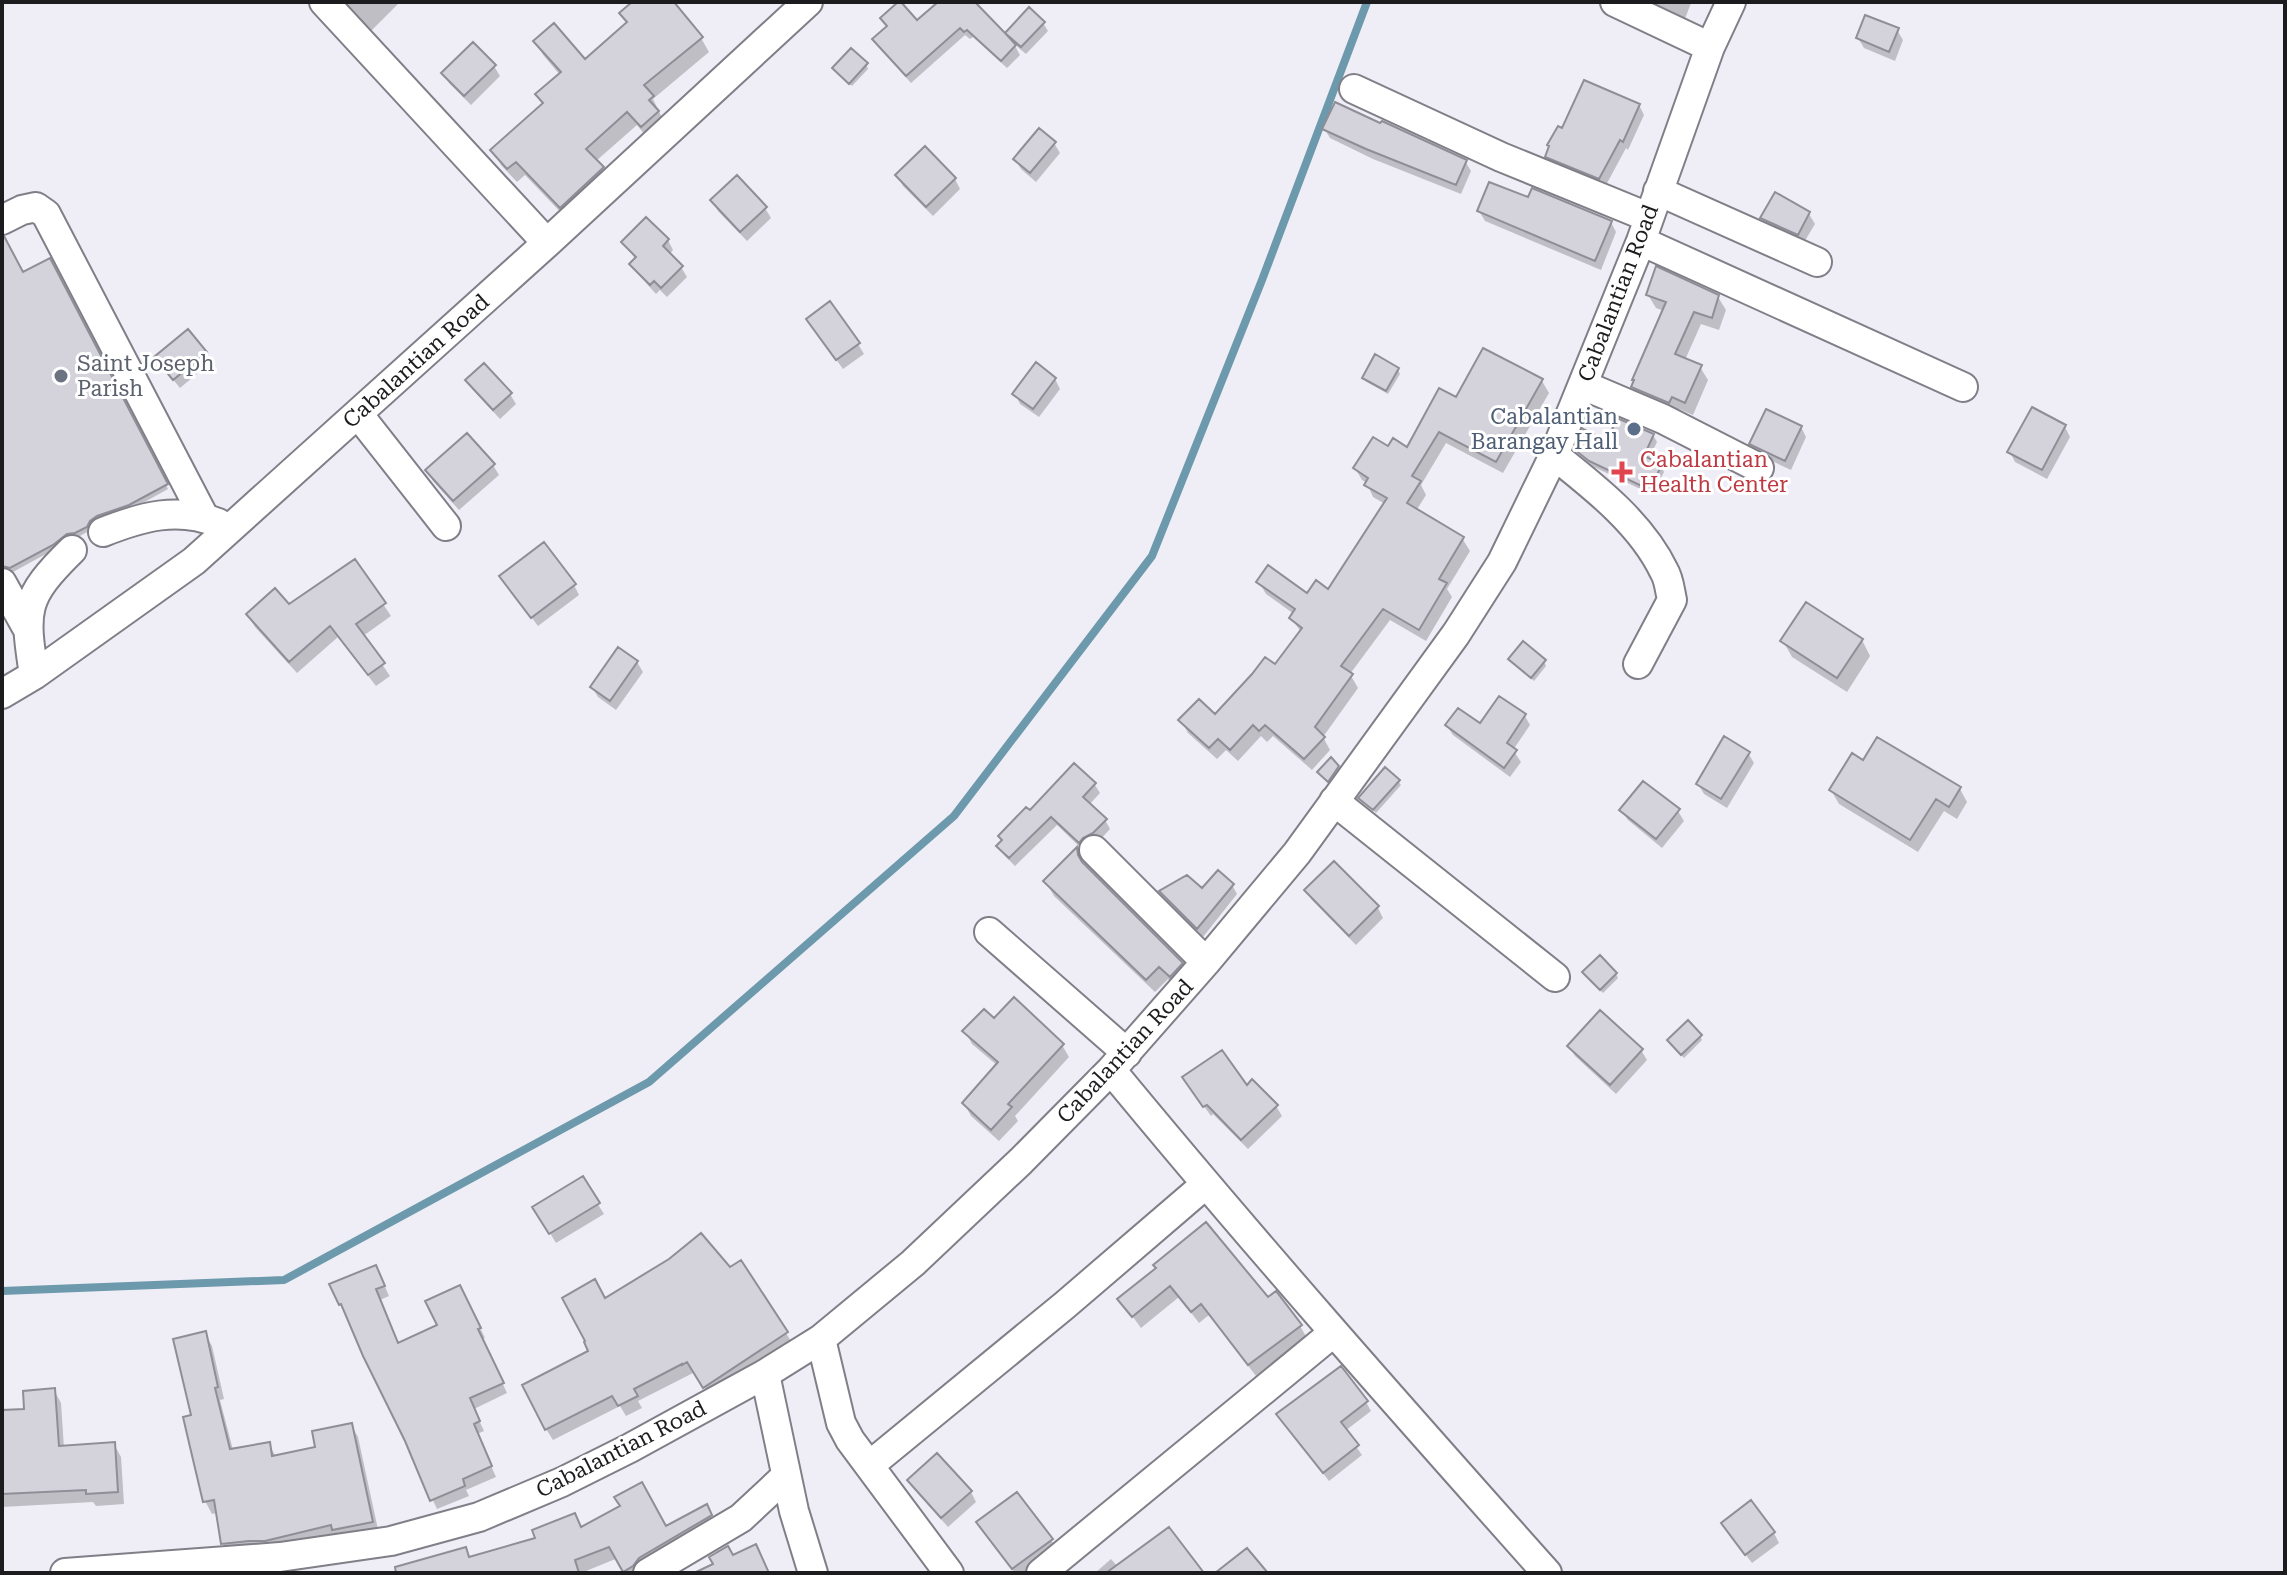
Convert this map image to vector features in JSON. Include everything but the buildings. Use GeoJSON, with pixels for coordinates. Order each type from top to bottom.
{"type":"FeatureCollection","features":[{"type":"Feature","properties":{"kind":"street"},"geometry":{"type":"LineString","coordinates":[[324,2],[547,243]]}},
{"type":"Feature","properties":{"kind":"street","name":"Cabalantian Road"},"geometry":{"type":"LineString","coordinates":[[2,694],[34,675],[194,561],[231,530],[808,2]]}},
{"type":"Feature","properties":{"kind":"street"},"geometry":{"type":"LineString","coordinates":[[1615,2],[1710,47]]}},
{"type":"Feature","properties":{"kind":"street","name":"Cabalantian Road"},"geometry":{"type":"LineString","coordinates":[[65,1573],[252,1567],[391,1541],[479,1517],[562,1482],[630,1448],[765,1374],[821,1339],[913,1263],[1021,1161],[1119,1061],[1206,962],[1297,853],[1456,634],[1502,562],[1554,455],[1649,216],[1710,47],[1731,2]]}},
{"type":"Feature","properties":{"kind":"street"},"geometry":{"type":"LineString","coordinates":[[1354,89],[1501,157],[1649,216],[1817,262]]}},
{"type":"Feature","properties":{"kind":"street"},"geometry":{"type":"LineString","coordinates":[[2,220],[36,207],[46,214],[204,517]]}},
{"type":"Feature","properties":{"kind":"street"},"geometry":{"type":"LineString","coordinates":[[1649,216],[1963,387]]}},
{"type":"Feature","properties":{"kind":"street"},"geometry":{"type":"LineString","coordinates":[[1583,385],[1663,419],[1759,468]]}},
{"type":"Feature","properties":{"kind":"street"},"geometry":{"type":"LineString","coordinates":[[358,414],[446,526]]}},
{"type":"Feature","properties":{"kind":"street"},"geometry":{"type":"LineString","coordinates":[[1554,455],[1608,498],[1642,537],[1665,572],[1672,600],[1638,664]]}},
{"type":"Feature","properties":{"kind":"street"},"geometry":{"type":"LineString","coordinates":[[103,532],[159,514],[181,513],[204,517],[231,530]]}},
{"type":"Feature","properties":{"kind":"street"},"geometry":{"type":"LineString","coordinates":[[34,675],[27,628],[30,603],[43,581],[72,550]]}},
{"type":"Feature","properties":{"kind":"street"},"geometry":{"type":"LineString","coordinates":[[2,583],[27,628]]}},
{"type":"Feature","properties":{"kind":"street"},"geometry":{"type":"LineString","coordinates":[[1334,801],[1555,977]]}},
{"type":"Feature","properties":{"kind":"street"},"geometry":{"type":"LineString","coordinates":[[1094,850],[1206,962]]}},
{"type":"Feature","properties":{"kind":"street"},"geometry":{"type":"LineString","coordinates":[[989,932],[1119,1061],[1206,1184],[1333,1333],[1547,1573]]}},
{"type":"Feature","properties":{"kind":"street"},"geometry":{"type":"LineString","coordinates":[[870,1465],[1206,1184]]}},
{"type":"Feature","properties":{"kind":"street"},"geometry":{"type":"LineString","coordinates":[[1041,1573],[1333,1333]]}},
{"type":"Feature","properties":{"kind":"street"},"geometry":{"type":"LineString","coordinates":[[821,1339],[841,1423],[850,1440],[949,1573]]}},
{"type":"Feature","properties":{"kind":"street"},"geometry":{"type":"LineString","coordinates":[[765,1374],[786,1476],[813,1573]]}},
{"type":"Feature","properties":{"kind":"street"},"geometry":{"type":"LineString","coordinates":[[648,1573],[741,1518],[786,1476]]}},
{"type":"Feature","properties":{"kind":"waterway"},"geometry":{"type":"LineString","coordinates":[[2,1291],[284,1280],[649,1082],[954,816],[1152,556],[1262,280],[1367,2]]}},
{"type":"Feature","properties":{"kind":"place","name":"Saint Joseph Parish"},"geometry":{"type":"Point","coordinates":[61,376]}},
{"type":"Feature","properties":{"kind":"place","name":"Cabalantian Barangay Hall"},"geometry":{"type":"Point","coordinates":[1634,429]}},
{"type":"Feature","properties":{"kind":"place","name":"Cabalantian Health Center"},"geometry":{"type":"Point","coordinates":[1622,472]}}]}
